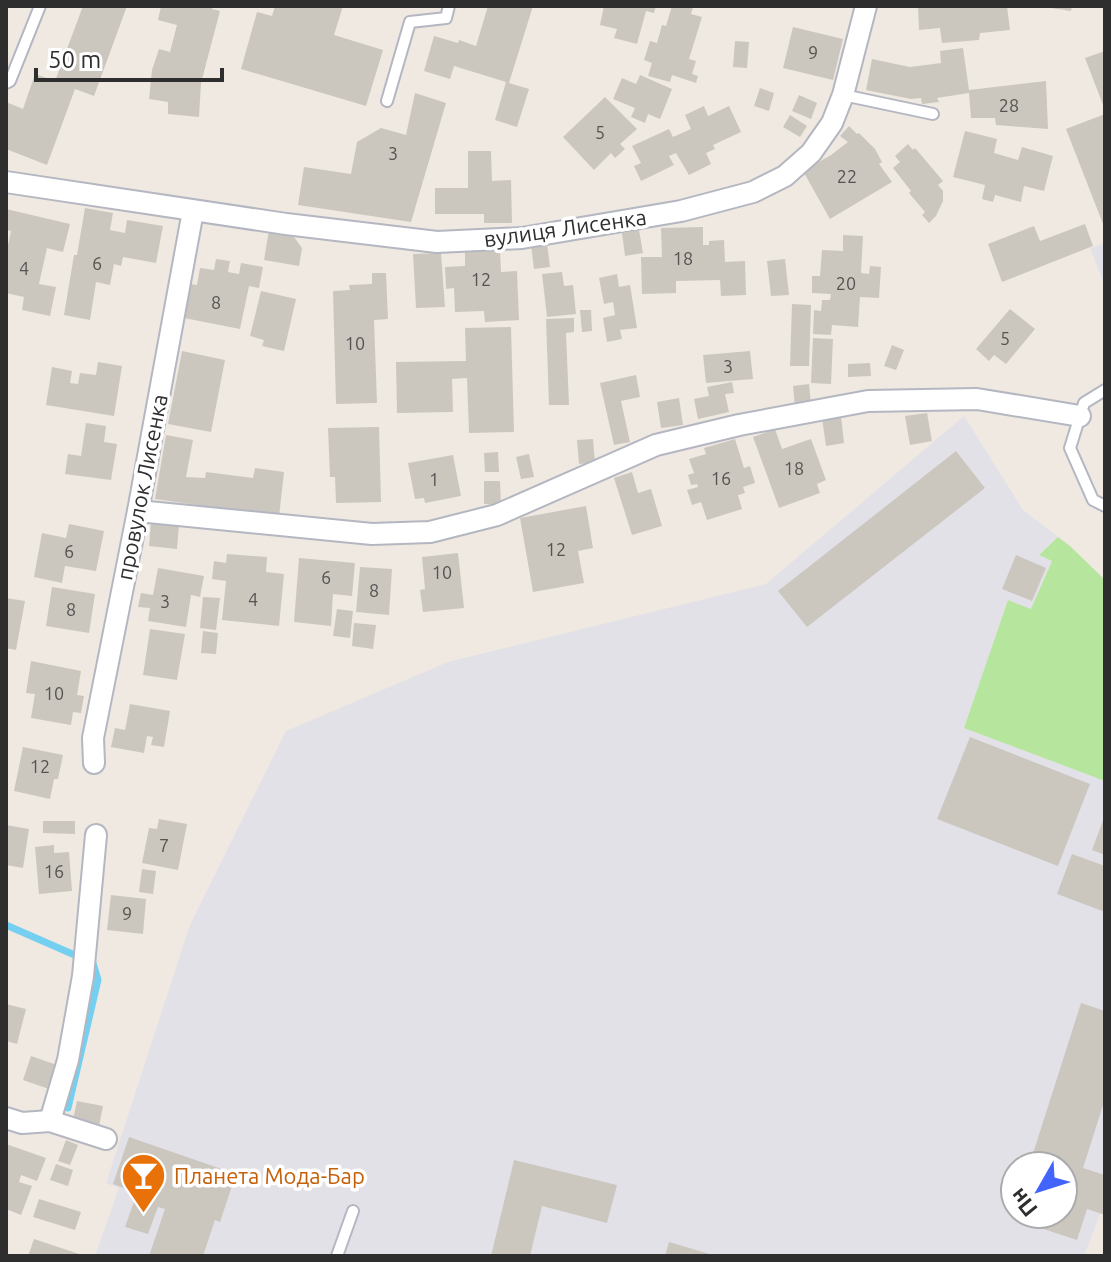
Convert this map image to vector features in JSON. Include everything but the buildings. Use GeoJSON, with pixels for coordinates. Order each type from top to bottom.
{"type":"FeatureCollection","features":[{"type":"Feature","properties":{"kind":"street","name":"вулиця Лисенка"},"geometry":{"type":"LineString","coordinates":[[6,182],[286,224],[437,242],[522,238],[666,213],[753,192],[785,176],[811,153],[832,123],[843,95],[866,6]]}},
{"type":"Feature","properties":{"kind":"street","name":"провулок Лисенка"},"geometry":{"type":"LineString","coordinates":[[94,763],[93,738],[193,211]]}},
{"type":"Feature","properties":{"kind":"street"},"geometry":{"type":"LineString","coordinates":[[138,511],[372,534],[430,532],[497,515],[656,445],[739,425],[868,401],[977,399],[1080,416]]}},
{"type":"Feature","properties":{"kind":"street"},"geometry":{"type":"LineString","coordinates":[[50,1121],[68,1060],[83,976],[96,835]]}},
{"type":"Feature","properties":{"kind":"street"},"geometry":{"type":"LineString","coordinates":[[6,1118],[22,1123],[50,1121],[106,1139]]}},
{"type":"Feature","properties":{"kind":"lane"},"geometry":{"type":"LineString","coordinates":[[6,83],[10,81],[40,6]]}},
{"type":"Feature","properties":{"kind":"lane"},"geometry":{"type":"LineString","coordinates":[[387,101],[410,22],[446,18],[449,6]]}},
{"type":"Feature","properties":{"kind":"lane"},"geometry":{"type":"LineString","coordinates":[[843,95],[933,114]]}},
{"type":"Feature","properties":{"kind":"lane"},"geometry":{"type":"LineString","coordinates":[[1105,390],[1084,403],[1070,448],[1093,500],[1105,506]]}},
{"type":"Feature","properties":{"kind":"lane"},"geometry":{"type":"LineString","coordinates":[[337,1256],[353,1211]]}},
{"type":"Feature","properties":{"kind":"shaded area"},"geometry":{"type":"Polygon","coordinates":[[[1105,243],[1105,286],[1090,248],[1105,243]]]}},
{"type":"Feature","properties":{"kind":"shaded area"},"geometry":{"type":"Polygon","coordinates":[[[964,416],[1023,510],[1058,537],[1039,554],[1052,560],[1031,610],[1008,600],[965,728],[1105,781],[1105,1201],[1084,1256],[95,1256],[119,1188],[106,1183],[190,925],[286,731],[448,662],[766,584],[964,416]]]}},
{"type":"Feature","properties":{"kind":"green space"},"geometry":{"type":"Polygon","coordinates":[[[1058,537],[1105,580],[1105,781],[964,728],[1008,600],[1031,609],[1052,561],[1039,555],[1058,537]]]}},
{"type":"Feature","properties":{"kind":"waterway"},"geometry":{"type":"LineString","coordinates":[[6,925],[93,963],[98,980],[68,1108]]}},
{"type":"Feature","properties":{"kind":"place","name":"Планета Мода-Бар"},"geometry":{"type":"Point","coordinates":[143,1215]}}]}
